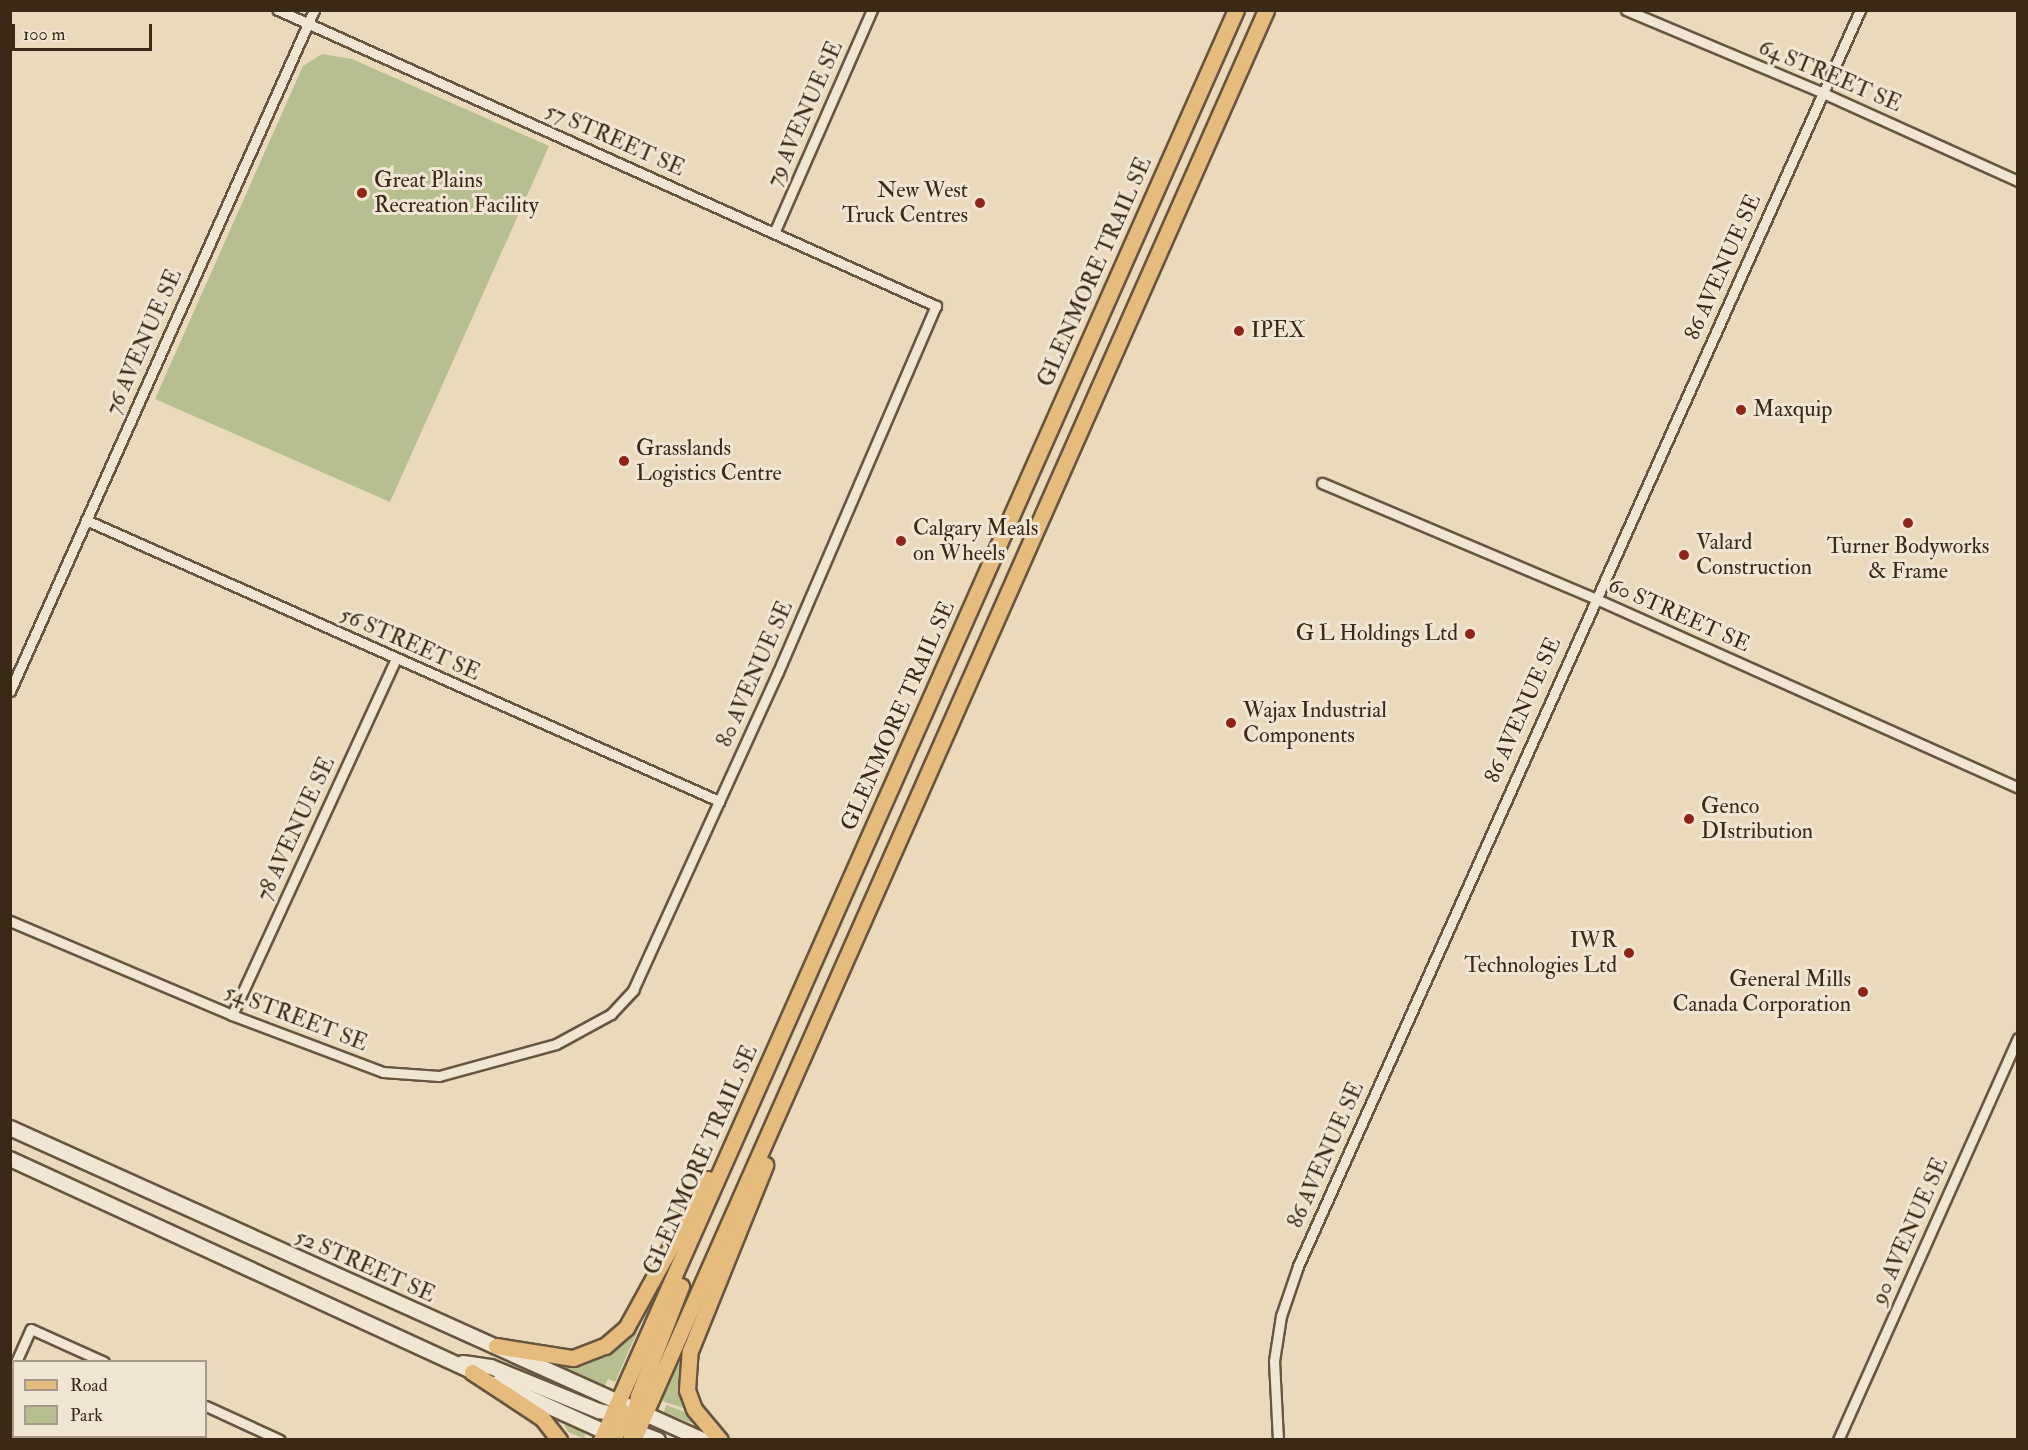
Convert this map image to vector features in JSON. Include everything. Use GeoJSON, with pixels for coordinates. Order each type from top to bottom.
{"type":"FeatureCollection","features":[{"type":"Feature","properties":{"kind":"main road","name":"GLENMORE TRAIL SE"},"geometry":{"type":"LineString","coordinates":[[623,1426],[687,1249],[1236,10]]}},
{"type":"Feature","properties":{"kind":"main road"},"geometry":{"type":"LineString","coordinates":[[623,1426],[789,1086],[1266,10]]}},
{"type":"Feature","properties":{"kind":"main road"},"geometry":{"type":"LineString","coordinates":[[720,1440],[705,1425],[690,1400],[690,1351],[786,1113],[789,1086]]}},
{"type":"Feature","properties":{"kind":"main road","name":"52 STREET SE"},"geometry":{"type":"LineString","coordinates":[[10,1128],[496,1346],[623,1426]]}},
{"type":"Feature","properties":{"kind":"main road"},"geometry":{"type":"LineString","coordinates":[[496,1346],[573,1358],[598,1350],[626,1328],[720,1157],[736,1137]]}},
{"type":"Feature","properties":{"kind":"main road","name":"52 STREET SE"},"geometry":{"type":"LineString","coordinates":[[10,1159],[472,1372],[623,1426],[703,1440]]}},
{"type":"Feature","properties":{"kind":"main road"},"geometry":{"type":"LineString","coordinates":[[446,1360],[491,1367],[658,1440]]}},
{"type":"Feature","properties":{"kind":"main road"},"geometry":{"type":"LineString","coordinates":[[472,1372],[542,1418],[559,1440]]}},
{"type":"Feature","properties":{"kind":"street","name":"57 STREET SE"},"geometry":{"type":"LineString","coordinates":[[278,10],[936,306]]}},
{"type":"Feature","properties":{"kind":"street","name":"76 AVENUE SE"},"geometry":{"type":"LineString","coordinates":[[10,691],[314,10]]}},
{"type":"Feature","properties":{"kind":"street","name":"79 AVENUE SE"},"geometry":{"type":"LineString","coordinates":[[774,233],[872,10]]}},
{"type":"Feature","properties":{"kind":"street","name":"64 STREET SE"},"geometry":{"type":"LineString","coordinates":[[1626,10],[1823,93],[2018,181]]}},
{"type":"Feature","properties":{"kind":"street","name":"86 AVENUE SE"},"geometry":{"type":"LineString","coordinates":[[1278,1440],[1274,1361],[1281,1316],[1298,1266],[1594,598],[1860,10]]}},
{"type":"Feature","properties":{"kind":"street","name":"80 AVENUE SE"},"geometry":{"type":"LineString","coordinates":[[578,1035],[611,1014],[633,990],[719,801],[936,306]]}},
{"type":"Feature","properties":{"kind":"street","name":"60 STREET SE"},"geometry":{"type":"LineString","coordinates":[[1322,483],[1594,598],[2018,788]]}},
{"type":"Feature","properties":{"kind":"street","name":"56 STREET SE"},"geometry":{"type":"LineString","coordinates":[[86,520],[719,801]]}},
{"type":"Feature","properties":{"kind":"street","name":"78 AVENUE SE"},"geometry":{"type":"LineString","coordinates":[[231,1015],[396,659]]}},
{"type":"Feature","properties":{"kind":"street","name":"54 STREET SE"},"geometry":{"type":"LineString","coordinates":[[10,921],[231,1015],[382,1072],[414,1077],[439,1076],[578,1035]]}},
{"type":"Feature","properties":{"kind":"street","name":"90 AVENUE SE"},"geometry":{"type":"LineString","coordinates":[[1838,1440],[2018,1038]]}},
{"type":"Feature","properties":{"kind":"street"},"geometry":{"type":"LineString","coordinates":[[17,1360],[31,1329],[100,1360]]}},
{"type":"Feature","properties":{"kind":"street"},"geometry":{"type":"LineString","coordinates":[[207,1406],[280,1440]]}},
{"type":"Feature","properties":{"kind":"green space"},"geometry":{"type":"Polygon","coordinates":[[[322,54],[352,59],[549,146],[390,502],[155,399],[303,66],[322,54]]]}},
{"type":"Feature","properties":{"kind":"green space"},"geometry":{"type":"Polygon","coordinates":[[[643,1310],[646,1312],[615,1382],[608,1379],[605,1386],[565,1369],[567,1365],[599,1356],[643,1310]]]}},
{"type":"Feature","properties":{"kind":"green space"},"geometry":{"type":"Polygon","coordinates":[[[681,1351],[685,1352],[686,1409],[659,1400],[681,1351]]]}},
{"type":"Feature","properties":{"kind":"green space"},"geometry":{"type":"Polygon","coordinates":[[[666,1405],[688,1413],[694,1420],[691,1423],[664,1412],[666,1405]]]}},
{"type":"Feature","properties":{"kind":"green space"},"geometry":{"type":"Polygon","coordinates":[[[564,1424],[585,1433],[584,1439],[568,1432],[564,1424]]]}},
{"type":"Feature","properties":{"kind":"place","name":"Great Plains Recreation Facility"},"geometry":{"type":"Point","coordinates":[362,193]}},
{"type":"Feature","properties":{"kind":"place","name":"New West Truck Centres"},"geometry":{"type":"Point","coordinates":[980,203]}},
{"type":"Feature","properties":{"kind":"place","name":"IPEX"},"geometry":{"type":"Point","coordinates":[1239,331]}},
{"type":"Feature","properties":{"kind":"place","name":"Maxquip"},"geometry":{"type":"Point","coordinates":[1741,410]}},
{"type":"Feature","properties":{"kind":"place","name":"Grasslands Logistics Centre"},"geometry":{"type":"Point","coordinates":[624,461]}},
{"type":"Feature","properties":{"kind":"place","name":"Turner Bodyworks & Frame"},"geometry":{"type":"Point","coordinates":[1908,523]}},
{"type":"Feature","properties":{"kind":"place","name":"Calgary Meals on Wheels"},"geometry":{"type":"Point","coordinates":[901,541]}},
{"type":"Feature","properties":{"kind":"place","name":"Valard Construction"},"geometry":{"type":"Point","coordinates":[1684,555]}},
{"type":"Feature","properties":{"kind":"place","name":"G L Holdings Ltd"},"geometry":{"type":"Point","coordinates":[1470,634]}},
{"type":"Feature","properties":{"kind":"place","name":"Wajax Industrial Components"},"geometry":{"type":"Point","coordinates":[1231,723]}},
{"type":"Feature","properties":{"kind":"place","name":"Genco DIstribution"},"geometry":{"type":"Point","coordinates":[1689,819]}},
{"type":"Feature","properties":{"kind":"place","name":"IWR Technologies Ltd"},"geometry":{"type":"Point","coordinates":[1629,953]}},
{"type":"Feature","properties":{"kind":"place","name":"General Mills Canada Corporation"},"geometry":{"type":"Point","coordinates":[1863,992]}}]}
